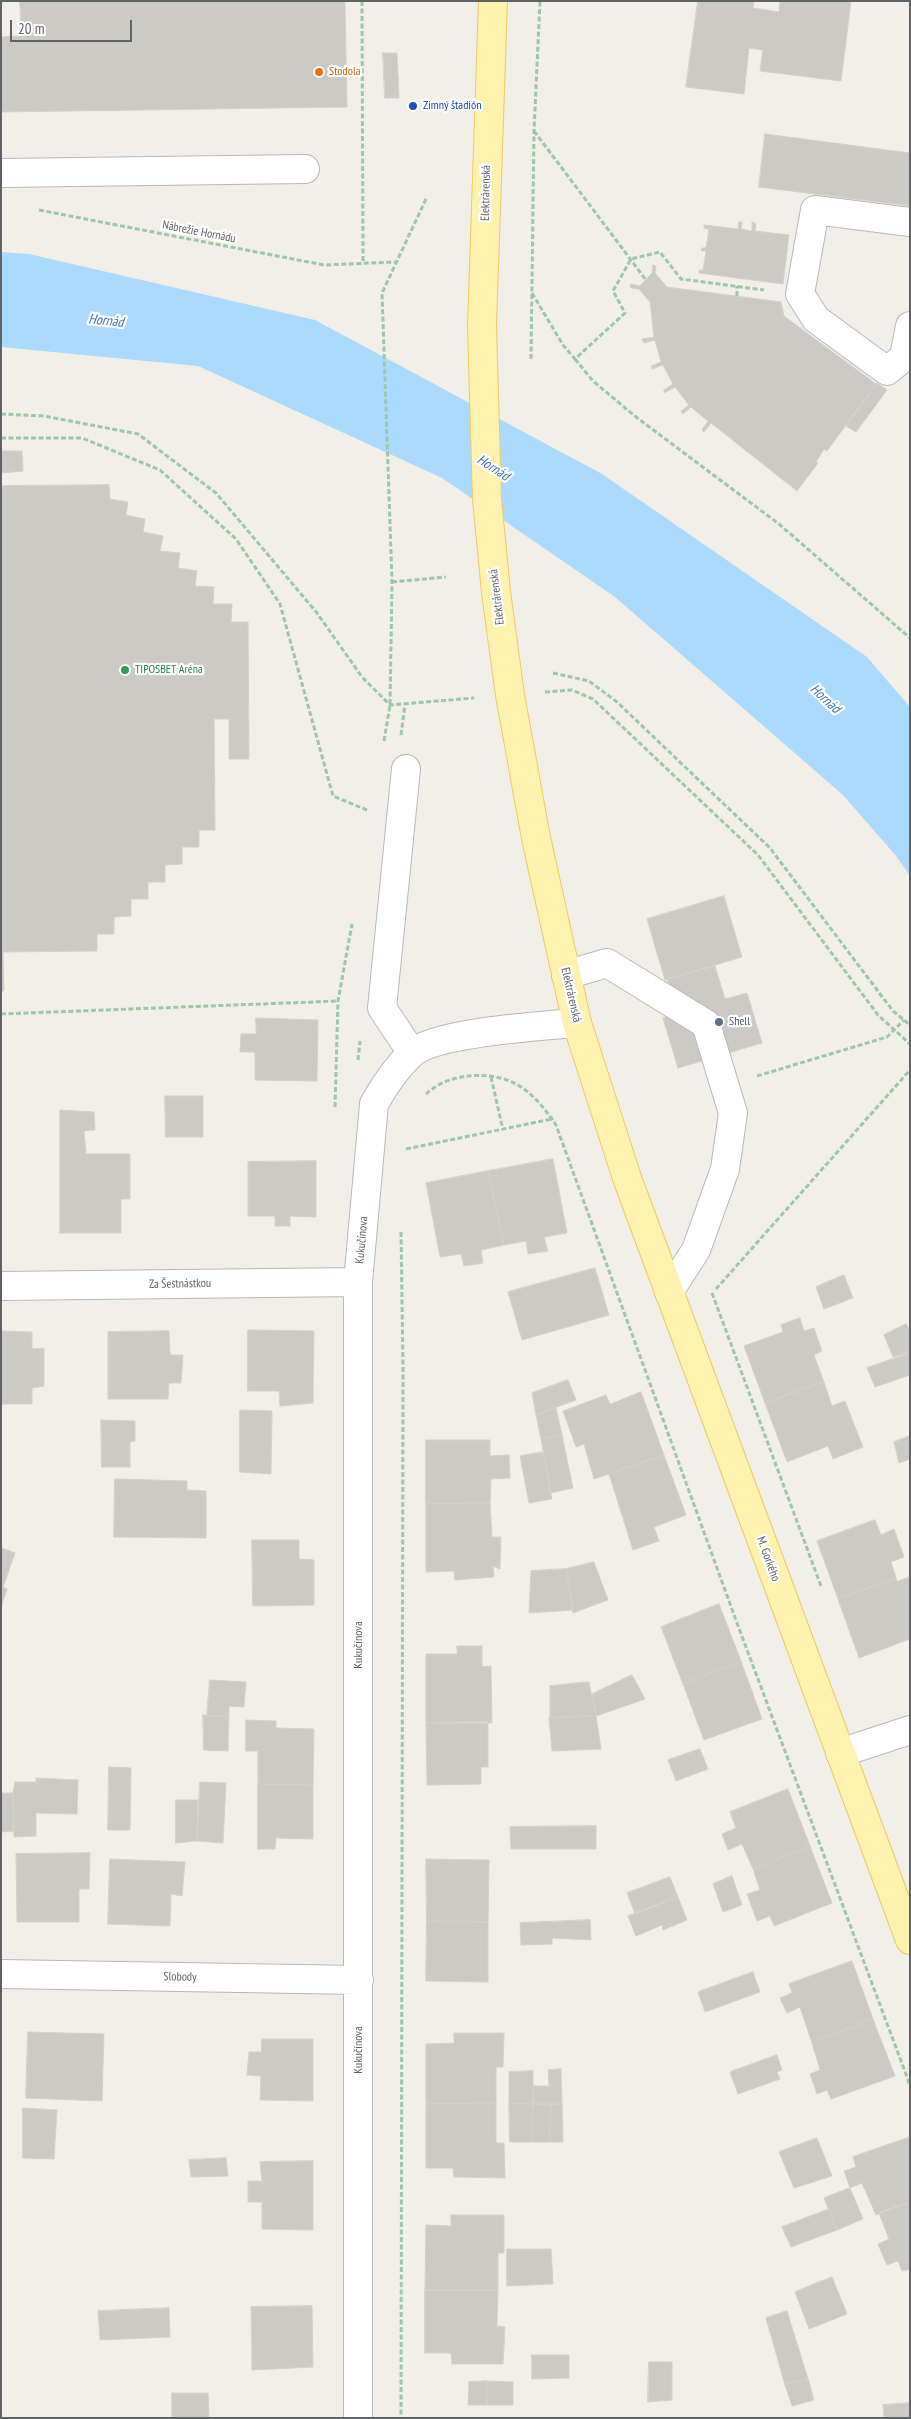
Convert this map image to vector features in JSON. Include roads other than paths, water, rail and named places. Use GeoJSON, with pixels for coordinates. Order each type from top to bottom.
{"type":"FeatureCollection","features":[{"type":"Feature","properties":{"kind":"main road","name":"Elektrárenská"},"geometry":{"type":"LineString","coordinates":[[493,1],[482,326],[487,499],[496,592],[510,694],[536,838],[576,1023],[627,1178]]}},
{"type":"Feature","properties":{"kind":"main road","name":"M. Gorkého"},"geometry":{"type":"LineString","coordinates":[[627,1178],[910,1940]]}},
{"type":"Feature","properties":{"kind":"street"},"geometry":{"type":"LineString","coordinates":[[1,173],[305,169]]}},
{"type":"Feature","properties":{"kind":"street"},"geometry":{"type":"LineString","coordinates":[[910,222],[815,210],[800,294],[816,319],[887,371],[904,357],[910,326]]}},
{"type":"Feature","properties":{"kind":"street"},"geometry":{"type":"LineString","coordinates":[[406,770],[382,1008],[412,1053]]}},
{"type":"Feature","properties":{"kind":"street"},"geometry":{"type":"LineString","coordinates":[[566,976],[607,963],[706,1024],[733,1113],[724,1169],[696,1250],[669,1292]]}},
{"type":"Feature","properties":{"kind":"street","name":"Kukučínova"},"geometry":{"type":"LineString","coordinates":[[358,2418],[358,1282],[374,1104],[383,1088],[412,1053],[435,1043],[498,1029],[576,1023]]}},
{"type":"Feature","properties":{"kind":"street","name":"Za Šestnástkou"},"geometry":{"type":"LineString","coordinates":[[1,1286],[358,1282]]}},
{"type":"Feature","properties":{"kind":"street"},"geometry":{"type":"LineString","coordinates":[[840,1753],[910,1730]]}},
{"type":"Feature","properties":{"kind":"street","name":"Slobody"},"geometry":{"type":"LineString","coordinates":[[1,1974],[359,1980]]}},
{"type":"Feature","properties":{"kind":"water","name":"Hornád"},"geometry":{"type":"Polygon","coordinates":[[[1,252],[29,254],[315,320],[602,474],[867,657],[910,707],[910,876],[897,857],[843,795],[615,597],[442,478],[198,366],[1,347],[1,252]]]}},
{"type":"Feature","properties":{"kind":"place","name":"Stodola"},"geometry":{"type":"Point","coordinates":[319,72]}},
{"type":"Feature","properties":{"kind":"place","name":"Zimný štadión"},"geometry":{"type":"Point","coordinates":[413,106]}},
{"type":"Feature","properties":{"kind":"place","name":"TIPOSBET Aréna"},"geometry":{"type":"Point","coordinates":[125,670]}},
{"type":"Feature","properties":{"kind":"place","name":"Shell"},"geometry":{"type":"Point","coordinates":[719,1022]}}]}
